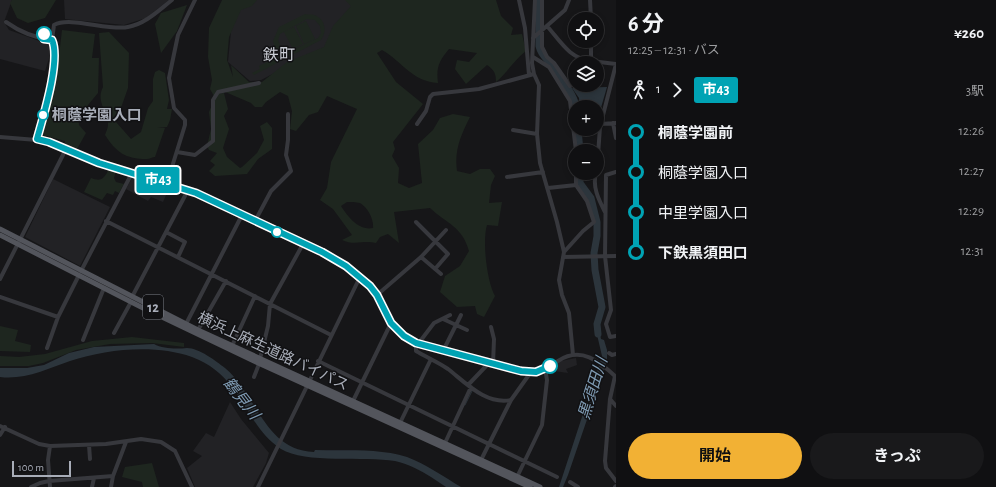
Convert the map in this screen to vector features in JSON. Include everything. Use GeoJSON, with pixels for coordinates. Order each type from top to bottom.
{"type":"FeatureCollection","features":[{"type":"Feature","properties":{"kind":"main road","name":"横浜上麻生道路バイパス"},"geometry":{"type":"LineString","coordinates":[[0,229],[19,242]]}},
{"type":"Feature","properties":{"kind":"main road","name":"横浜上麻生道路バイパス"},"geometry":{"type":"LineString","coordinates":[[0,235],[19,242],[260,361],[530,487]]}},
{"type":"Feature","properties":{"kind":"main road","name":"横浜上麻生道路バイパス"},"geometry":{"type":"LineString","coordinates":[[80,273],[104,288],[186,324],[260,361]]}},
{"type":"Feature","properties":{"kind":"main road","name":"横浜上麻生道路バイパス"},"geometry":{"type":"LineString","coordinates":[[307,383],[353,401],[540,487]]}},
{"type":"Feature","properties":{"kind":"street"},"geometry":{"type":"LineString","coordinates":[[37,139],[52,83],[54,46],[52,40],[53,26],[56,24],[126,28],[146,21],[172,0]]}},
{"type":"Feature","properties":{"kind":"street"},"geometry":{"type":"LineString","coordinates":[[167,183],[185,125],[184,120],[174,108],[169,78],[178,35],[195,0]]}},
{"type":"Feature","properties":{"kind":"street"},"geometry":{"type":"LineString","coordinates":[[519,0],[525,28],[531,74],[539,85],[537,134],[543,172],[564,255]]}},
{"type":"Feature","properties":{"kind":"street"},"geometry":{"type":"LineString","coordinates":[[531,74],[535,58],[535,0]]}},
{"type":"Feature","properties":{"kind":"street"},"geometry":{"type":"LineString","coordinates":[[542,0],[542,47],[568,83]]}},
{"type":"Feature","properties":{"kind":"street"},"geometry":{"type":"LineString","coordinates":[[534,37],[565,10],[569,0]]}},
{"type":"Feature","properties":{"kind":"street"},"geometry":{"type":"LineString","coordinates":[[590,0],[591,12]]}},
{"type":"Feature","properties":{"kind":"street"},"geometry":{"type":"LineString","coordinates":[[6,22],[18,30],[41,39],[52,40]]}},
{"type":"Feature","properties":{"kind":"street"},"geometry":{"type":"LineString","coordinates":[[547,26],[574,56]]}},
{"type":"Feature","properties":{"kind":"street"},"geometry":{"type":"LineString","coordinates":[[535,58],[546,54]]}},
{"type":"Feature","properties":{"kind":"street"},"geometry":{"type":"LineString","coordinates":[[535,58],[550,70],[570,101],[575,144]]}},
{"type":"Feature","properties":{"kind":"street"},"geometry":{"type":"LineString","coordinates":[[604,63],[616,64],[604,113]]}},
{"type":"Feature","properties":{"kind":"street"},"geometry":{"type":"LineString","coordinates":[[417,124],[426,111],[430,96],[433,94],[479,89],[531,74]]}},
{"type":"Feature","properties":{"kind":"street"},"geometry":{"type":"LineString","coordinates":[[177,152],[195,155],[213,141],[213,100],[218,92],[259,83]]}},
{"type":"Feature","properties":{"kind":"street"},"geometry":{"type":"LineString","coordinates":[[610,91],[616,91]]}},
{"type":"Feature","properties":{"kind":"street"},"geometry":{"type":"LineString","coordinates":[[255,221],[271,191],[291,171],[286,155],[288,140],[288,114]]}},
{"type":"Feature","properties":{"kind":"street"},"geometry":{"type":"LineString","coordinates":[[604,124],[615,123],[616,138]]}},
{"type":"Feature","properties":{"kind":"street"},"geometry":{"type":"LineString","coordinates":[[513,130],[537,134]]}},
{"type":"Feature","properties":{"kind":"street"},"geometry":{"type":"LineString","coordinates":[[0,137],[37,139],[49,142],[92,160],[188,190],[335,259],[370,286],[377,295],[391,323],[404,336],[417,344],[531,372],[545,368],[564,357],[573,355],[584,355],[598,361],[616,376],[610,400],[605,461],[606,468],[616,481]]}},
{"type":"Feature","properties":{"kind":"street"},"geometry":{"type":"LineString","coordinates":[[0,279],[66,149]]}},
{"type":"Feature","properties":{"kind":"street"},"geometry":{"type":"LineString","coordinates":[[47,348],[58,317],[132,172]]}},
{"type":"Feature","properties":{"kind":"street"},"geometry":{"type":"LineString","coordinates":[[507,177],[543,172]]}},
{"type":"Feature","properties":{"kind":"street"},"geometry":{"type":"LineString","coordinates":[[616,172],[606,175],[604,256],[611,310],[606,324],[610,337],[616,336]]}},
{"type":"Feature","properties":{"kind":"street"},"geometry":{"type":"LineString","coordinates":[[573,355],[569,313],[560,291],[559,276],[564,255],[583,231],[594,222],[587,201],[576,185],[576,180]]}},
{"type":"Feature","properties":{"kind":"street"},"geometry":{"type":"LineString","coordinates":[[594,180],[595,188],[605,213]]}},
{"type":"Feature","properties":{"kind":"street"},"geometry":{"type":"LineString","coordinates":[[548,188],[576,185]]}},
{"type":"Feature","properties":{"kind":"street"},"geometry":{"type":"LineString","coordinates":[[114,333],[188,190]]}},
{"type":"Feature","properties":{"kind":"street"},"geometry":{"type":"LineString","coordinates":[[186,324],[242,215]]}},
{"type":"Feature","properties":{"kind":"street"},"geometry":{"type":"LineString","coordinates":[[106,221],[331,335]]}},
{"type":"Feature","properties":{"kind":"street"},"geometry":{"type":"LineString","coordinates":[[416,222],[448,254],[435,269]]}},
{"type":"Feature","properties":{"kind":"street"},"geometry":{"type":"LineString","coordinates":[[377,295],[421,257],[435,240],[446,230]]}},
{"type":"Feature","properties":{"kind":"street"},"geometry":{"type":"LineString","coordinates":[[166,232],[185,242],[178,257]]}},
{"type":"Feature","properties":{"kind":"street"},"geometry":{"type":"LineString","coordinates":[[254,377],[260,361],[268,326],[270,304],[303,244]]}},
{"type":"Feature","properties":{"kind":"street"},"geometry":{"type":"LineString","coordinates":[[564,255],[588,257],[616,256]]}},
{"type":"Feature","properties":{"kind":"street"},"geometry":{"type":"LineString","coordinates":[[421,257],[441,274]]}},
{"type":"Feature","properties":{"kind":"street"},"geometry":{"type":"LineString","coordinates":[[258,487],[307,383],[360,278]]}},
{"type":"Feature","properties":{"kind":"street"},"geometry":{"type":"LineString","coordinates":[[198,330],[226,281]]}},
{"type":"Feature","properties":{"kind":"street"},"geometry":{"type":"LineString","coordinates":[[83,340],[104,288]]}},
{"type":"Feature","properties":{"kind":"street"},"geometry":{"type":"LineString","coordinates":[[0,296],[58,317]]}},
{"type":"Feature","properties":{"kind":"street"},"geometry":{"type":"LineString","coordinates":[[232,346],[255,296]]}},
{"type":"Feature","properties":{"kind":"street"},"geometry":{"type":"LineString","coordinates":[[450,315],[434,323],[417,344],[416,350],[447,368],[480,394],[499,401],[511,400]]}},
{"type":"Feature","properties":{"kind":"street"},"geometry":{"type":"LineString","coordinates":[[443,351],[461,315]]}},
{"type":"Feature","properties":{"kind":"street"},"geometry":{"type":"LineString","coordinates":[[443,319],[467,330]]}},
{"type":"Feature","properties":{"kind":"street"},"geometry":{"type":"LineString","coordinates":[[353,401],[391,323]]}},
{"type":"Feature","properties":{"kind":"street"},"geometry":{"type":"LineString","coordinates":[[445,443],[470,386],[491,363],[494,339],[491,327]]}},
{"type":"Feature","properties":{"kind":"street"},"geometry":{"type":"LineString","coordinates":[[609,353],[616,354]]}},
{"type":"Feature","properties":{"kind":"street"},"geometry":{"type":"LineString","coordinates":[[400,423],[431,359]]}},
{"type":"Feature","properties":{"kind":"street"},"geometry":{"type":"LineString","coordinates":[[318,361],[557,477]]}},
{"type":"Feature","properties":{"kind":"street"},"geometry":{"type":"LineString","coordinates":[[517,477],[542,425],[547,380],[545,368]]}},
{"type":"Feature","properties":{"kind":"street"},"geometry":{"type":"LineString","coordinates":[[481,460],[511,400],[531,372]]}},
{"type":"Feature","properties":{"kind":"street"},"geometry":{"type":"LineString","coordinates":[[610,400],[616,406]]}},
{"type":"Feature","properties":{"kind":"street"},"geometry":{"type":"LineString","coordinates":[[0,435],[2,427],[39,444],[50,446],[90,445],[150,439],[170,446],[178,457],[192,487]]}},
{"type":"Feature","properties":{"kind":"street"},"geometry":{"type":"LineString","coordinates":[[111,487],[113,476],[126,442]]}},
{"type":"Feature","properties":{"kind":"street"},"geometry":{"type":"LineString","coordinates":[[90,445],[90,459]]}},
{"type":"Feature","properties":{"kind":"street"},"geometry":{"type":"LineString","coordinates":[[50,446],[48,460],[50,487]]}},
{"type":"Feature","properties":{"kind":"street"},"geometry":{"type":"LineString","coordinates":[[31,487],[49,481],[113,476]]}},
{"type":"Feature","properties":{"kind":"street"},"geometry":{"type":"LineString","coordinates":[[92,487],[94,478]]}},
{"type":"Feature","properties":{"kind":"street"},"geometry":{"type":"LineString","coordinates":[[570,482],[578,487]]}},
{"type":"Feature","properties":{"kind":"shaded area"},"geometry":{"type":"Polygon","coordinates":[[[0,0],[12,0],[4,22],[9,30],[53,46],[45,71],[0,59],[0,0]]]}},
{"type":"Feature","properties":{"kind":"shaded area"},"geometry":{"type":"Polygon","coordinates":[[[12,0],[56,0],[45,18],[28,23],[17,18],[10,3],[12,0]]]}},
{"type":"Feature","properties":{"kind":"shaded area"},"geometry":{"type":"Polygon","coordinates":[[[64,0],[169,0],[146,18],[124,25],[65,19],[64,0]]]}},
{"type":"Feature","properties":{"kind":"shaded area"},"geometry":{"type":"Polygon","coordinates":[[[222,0],[257,0],[252,6],[241,10],[229,37],[227,60],[233,77],[231,65],[249,82],[262,82],[287,62],[324,47],[333,26],[351,6],[345,0],[496,0],[501,16],[513,28],[511,35],[522,34],[526,51],[496,82],[494,72],[487,65],[466,84],[455,69],[457,60],[469,62],[477,53],[449,49],[439,64],[437,73],[438,83],[429,82],[414,75],[382,50],[377,53],[396,82],[423,104],[393,142],[395,149],[392,156],[399,168],[398,183],[409,188],[422,183],[418,144],[433,130],[440,118],[453,114],[470,117],[457,149],[457,171],[470,174],[480,169],[490,169],[495,176],[491,185],[489,203],[502,202],[498,226],[487,225],[485,251],[492,290],[495,296],[484,317],[477,314],[475,306],[457,307],[440,292],[445,276],[460,266],[469,251],[466,243],[458,231],[430,208],[394,212],[399,243],[388,234],[380,237],[376,243],[351,243],[342,240],[352,235],[333,209],[320,200],[327,188],[331,162],[357,109],[327,96],[318,112],[309,115],[296,131],[290,129],[292,111],[288,96],[280,92],[266,102],[262,107],[255,107],[251,103],[223,91],[218,94],[224,93],[228,109],[224,116],[229,129],[223,148],[227,157],[240,168],[242,167],[257,153],[264,140],[260,126],[267,122],[272,128],[272,149],[258,159],[247,174],[215,176],[209,171],[215,165],[210,161],[217,153],[209,150],[207,146],[211,129],[209,112],[215,98],[210,89],[212,80],[208,57],[209,28],[222,0]],[[347,202],[341,206],[354,222],[363,227],[373,228],[370,214],[366,208],[360,203],[347,202]]]}},
{"type":"Feature","properties":{"kind":"shaded area"},"geometry":{"type":"Polygon","coordinates":[[[239,0],[349,0],[353,5],[323,52],[300,60],[261,80],[250,81],[228,62],[232,21],[239,0]]]}},
{"type":"Feature","properties":{"kind":"shaded area"},"geometry":{"type":"Polygon","coordinates":[[[187,5],[177,31],[161,53],[155,24],[161,13],[187,5]]]}},
{"type":"Feature","properties":{"kind":"shaded area"},"geometry":{"type":"Polygon","coordinates":[[[305,14],[313,15],[321,19],[325,30],[321,40],[254,75],[252,73],[260,69],[259,66],[282,55],[275,49],[273,41],[279,27],[305,14]],[[307,19],[280,34],[278,40],[281,48],[290,51],[318,38],[321,33],[320,26],[315,20],[307,19]]]}},
{"type":"Feature","properties":{"kind":"shaded area"},"geometry":{"type":"Polygon","coordinates":[[[306,21],[315,39],[304,44],[296,26],[306,21]]]}},
{"type":"Feature","properties":{"kind":"shaded area"},"geometry":{"type":"Polygon","coordinates":[[[294,27],[303,44],[293,49],[284,32],[294,27]]]}},
{"type":"Feature","properties":{"kind":"shaded area"},"geometry":{"type":"Polygon","coordinates":[[[62,30],[95,34],[92,58],[99,58],[98,93],[78,117],[79,125],[86,133],[77,149],[65,144],[65,141],[43,135],[57,73],[62,30]]]}},
{"type":"Feature","properties":{"kind":"shaded area"},"geometry":{"type":"Polygon","coordinates":[[[109,32],[129,53],[128,88],[116,122],[131,139],[141,132],[148,108],[153,101],[153,79],[155,72],[159,70],[165,73],[169,100],[167,109],[172,109],[167,127],[157,128],[165,128],[155,157],[139,159],[127,156],[117,150],[105,135],[108,121],[101,102],[101,92],[103,87],[99,33],[109,32]]]}},
{"type":"Feature","properties":{"kind":"shaded area"},"geometry":{"type":"Polygon","coordinates":[[[109,169],[116,171],[114,178],[116,182],[124,184],[119,193],[115,191],[113,195],[107,193],[102,200],[84,192],[91,178],[97,180],[102,179],[109,169]]]}},
{"type":"Feature","properties":{"kind":"shaded area"},"geometry":{"type":"Polygon","coordinates":[[[133,176],[170,186],[163,202],[151,197],[148,201],[126,189],[133,176]]]}},
{"type":"Feature","properties":{"kind":"shaded area"},"geometry":{"type":"Polygon","coordinates":[[[53,179],[110,207],[80,266],[25,237],[53,179]]]}},
{"type":"Feature","properties":{"kind":"shaded area"},"geometry":{"type":"Polygon","coordinates":[[[0,326],[18,330],[15,341],[31,345],[30,352],[0,351],[0,326]]]}},
{"type":"Feature","properties":{"kind":"shaded area"},"geometry":{"type":"Polygon","coordinates":[[[132,337],[184,343],[184,347],[152,343],[110,344],[76,350],[43,363],[29,366],[0,366],[0,356],[19,357],[45,354],[92,341],[132,337]]]}},
{"type":"Feature","properties":{"kind":"shaded area"},"geometry":{"type":"Polygon","coordinates":[[[576,358],[577,365],[566,369],[568,373],[547,370],[561,361],[576,358]]]}},
{"type":"Feature","properties":{"kind":"shaded area"},"geometry":{"type":"Polygon","coordinates":[[[230,402],[241,419],[269,453],[266,463],[253,487],[195,487],[187,468],[202,456],[193,451],[206,433],[214,437],[230,402]]]}},
{"type":"Feature","properties":{"kind":"shaded area"},"geometry":{"type":"Polygon","coordinates":[[[152,463],[159,487],[143,487],[142,482],[122,477],[125,467],[152,463]]]}},
{"type":"Feature","properties":{"kind":"water"},"geometry":{"type":"Polygon","coordinates":[[[604,87],[607,87],[603,100],[579,100],[575,92],[604,92],[604,87]]]}},
{"type":"Feature","properties":{"kind":"water"},"geometry":{"type":"Polygon","coordinates":[[[598,325],[601,339],[604,340],[607,350],[607,361],[568,475],[563,487],[559,487],[602,356],[595,326],[598,325]]]}},
{"type":"Feature","properties":{"kind":"water","name":"鶴見川"},"geometry":{"type":"Polygon","coordinates":[[[154,344],[166,348],[187,348],[197,350],[217,362],[236,380],[273,432],[284,442],[297,449],[314,452],[315,450],[362,450],[396,454],[421,463],[461,487],[446,487],[418,470],[395,461],[320,458],[292,454],[281,449],[269,439],[259,427],[233,388],[222,376],[209,365],[192,357],[178,353],[147,349],[99,353],[27,375],[9,378],[0,377],[0,368],[27,368],[44,365],[69,353],[94,347],[154,344]]]}},
{"type":"Feature","properties":{"kind":"waterway","name":"黒須田川"},"geometry":{"type":"LineString","coordinates":[[539,0],[540,49],[542,54],[566,85],[574,100]]}},
{"type":"Feature","properties":{"kind":"waterway","name":"黒須田川"},"geometry":{"type":"LineString","coordinates":[[579,136],[579,144]]}},
{"type":"Feature","properties":{"kind":"waterway","name":"黒須田川"},"geometry":{"type":"LineString","coordinates":[[580,180],[580,183],[591,198],[597,222],[597,236],[594,253],[595,270],[602,307],[597,324],[598,334]]}},
{"type":"Feature","properties":{"kind":"waterway"},"geometry":{"type":"LineString","coordinates":[[465,405],[472,391]]}},
{"type":"Feature","properties":{"kind":"bus line","name":"市43"},"geometry":{"type":"LineString","coordinates":[[44,34],[44,39],[52,40],[54,43],[54,60],[52,83],[37,139],[49,142],[99,163],[196,193],[271,230],[322,252],[346,266],[374,289],[383,309],[391,323],[398,331],[410,340],[425,347],[521,371],[536,372],[550,366]]}},
{"type":"Feature","properties":{"kind":"place","name":"桐蔭学園入口"},"geometry":{"type":"Point","coordinates":[43,115]}},
{"type":"Feature","properties":{"kind":"district","name":"鉄町"},"geometry":{"type":"Point","coordinates":[279,54]}}]}
